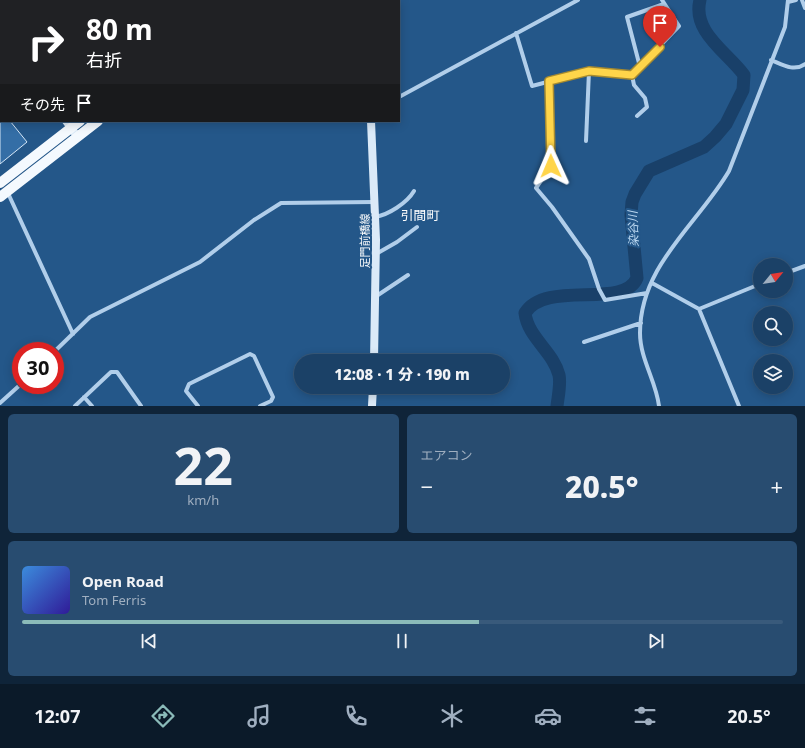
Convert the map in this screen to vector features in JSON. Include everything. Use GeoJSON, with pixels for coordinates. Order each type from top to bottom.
{"type":"FeatureCollection","features":[{"type":"Feature","properties":{"kind":"main road"},"geometry":{"type":"LineString","coordinates":[[0,183],[71,128],[94,122]]}},
{"type":"Feature","properties":{"kind":"main road","name":"足門前橋線"},"geometry":{"type":"LineString","coordinates":[[371,122],[375,217],[374,354]]}},
{"type":"Feature","properties":{"kind":"main road"},"geometry":{"type":"LineString","coordinates":[[4,194],[71,128]]}},
{"type":"Feature","properties":{"kind":"main road"},"geometry":{"type":"LineString","coordinates":[[372,406],[373,394]]}},
{"type":"Feature","properties":{"kind":"street"},"geometry":{"type":"LineString","coordinates":[[400,96],[578,0]]}},
{"type":"Feature","properties":{"kind":"street"},"geometry":{"type":"LineString","coordinates":[[659,406],[657,395],[643,359],[640,333],[647,293],[673,245],[721,184],[729,171],[785,27],[788,1],[796,0]]}},
{"type":"Feature","properties":{"kind":"street"},"geometry":{"type":"LineString","coordinates":[[802,0],[805,8]]}},
{"type":"Feature","properties":{"kind":"street"},"geometry":{"type":"LineString","coordinates":[[632,75],[640,67],[679,26],[663,2],[627,18],[640,67]]}},
{"type":"Feature","properties":{"kind":"street"},"geometry":{"type":"LineString","coordinates":[[516,33],[532,86],[589,71],[632,75]]}},
{"type":"Feature","properties":{"kind":"street"},"geometry":{"type":"LineString","coordinates":[[771,60],[791,68],[797,68],[805,64]]}},
{"type":"Feature","properties":{"kind":"street"},"geometry":{"type":"LineString","coordinates":[[586,141],[589,71]]}},
{"type":"Feature","properties":{"kind":"street"},"geometry":{"type":"LineString","coordinates":[[632,75],[634,85],[647,102],[647,107],[637,116]]}},
{"type":"Feature","properties":{"kind":"street"},"geometry":{"type":"LineString","coordinates":[[549,81],[551,166],[536,188],[552,207],[590,259],[599,289],[605,300],[647,293]]}},
{"type":"Feature","properties":{"kind":"street"},"geometry":{"type":"LineString","coordinates":[[375,217],[383,216],[411,197],[414,192]]}},
{"type":"Feature","properties":{"kind":"street"},"geometry":{"type":"LineString","coordinates":[[4,194],[73,334]]}},
{"type":"Feature","properties":{"kind":"street"},"geometry":{"type":"LineString","coordinates":[[64,342],[90,317],[200,262],[254,220],[281,203],[374,202]]}},
{"type":"Feature","properties":{"kind":"street"},"geometry":{"type":"LineString","coordinates":[[375,254],[397,242],[417,227]]}},
{"type":"Feature","properties":{"kind":"street"},"geometry":{"type":"LineString","coordinates":[[793,270],[805,266]]}},
{"type":"Feature","properties":{"kind":"street"},"geometry":{"type":"LineString","coordinates":[[375,297],[408,275]]}},
{"type":"Feature","properties":{"kind":"street"},"geometry":{"type":"LineString","coordinates":[[652,282],[699,308],[739,406]]}},
{"type":"Feature","properties":{"kind":"street"},"geometry":{"type":"LineString","coordinates":[[699,308],[753,287]]}},
{"type":"Feature","properties":{"kind":"street"},"geometry":{"type":"LineString","coordinates":[[584,342],[641,323]]}},
{"type":"Feature","properties":{"kind":"street"},"geometry":{"type":"LineString","coordinates":[[198,406],[186,391],[189,384],[250,354],[254,356],[273,396],[271,401],[260,406]]}},
{"type":"Feature","properties":{"kind":"street"},"geometry":{"type":"LineString","coordinates":[[75,406],[111,372],[117,372],[141,406]]}},
{"type":"Feature","properties":{"kind":"street"},"geometry":{"type":"LineString","coordinates":[[0,403],[12,392]]}},
{"type":"Feature","properties":{"kind":"street"},"geometry":{"type":"LineString","coordinates":[[84,397],[92,406]]}},
{"type":"Feature","properties":{"kind":"building"},"geometry":{"type":"Polygon","coordinates":[[[0,122],[11,122],[27,142],[0,164],[0,122]]]}},
{"type":"Feature","properties":{"kind":"waterway","name":"染谷川"},"geometry":{"type":"LineString","coordinates":[[557,406],[560,379],[556,366],[535,337],[527,322],[525,313],[535,303],[550,298],[566,295],[617,292],[629,287],[637,278],[631,215],[632,202],[635,194],[649,171],[704,147],[715,137],[726,124],[743,90],[744,75],[713,41],[701,22],[699,11],[700,0]]}},
{"type":"Feature","properties":{"kind":"district","name":"引間町"},"geometry":{"type":"Point","coordinates":[420,215]}},
{"type":"Feature","properties":{"kind":"route"},"geometry":{"type":"LineString","coordinates":[[551,166],[549,81],[579,72],[589,71],[632,75],[660,47]]}}]}
